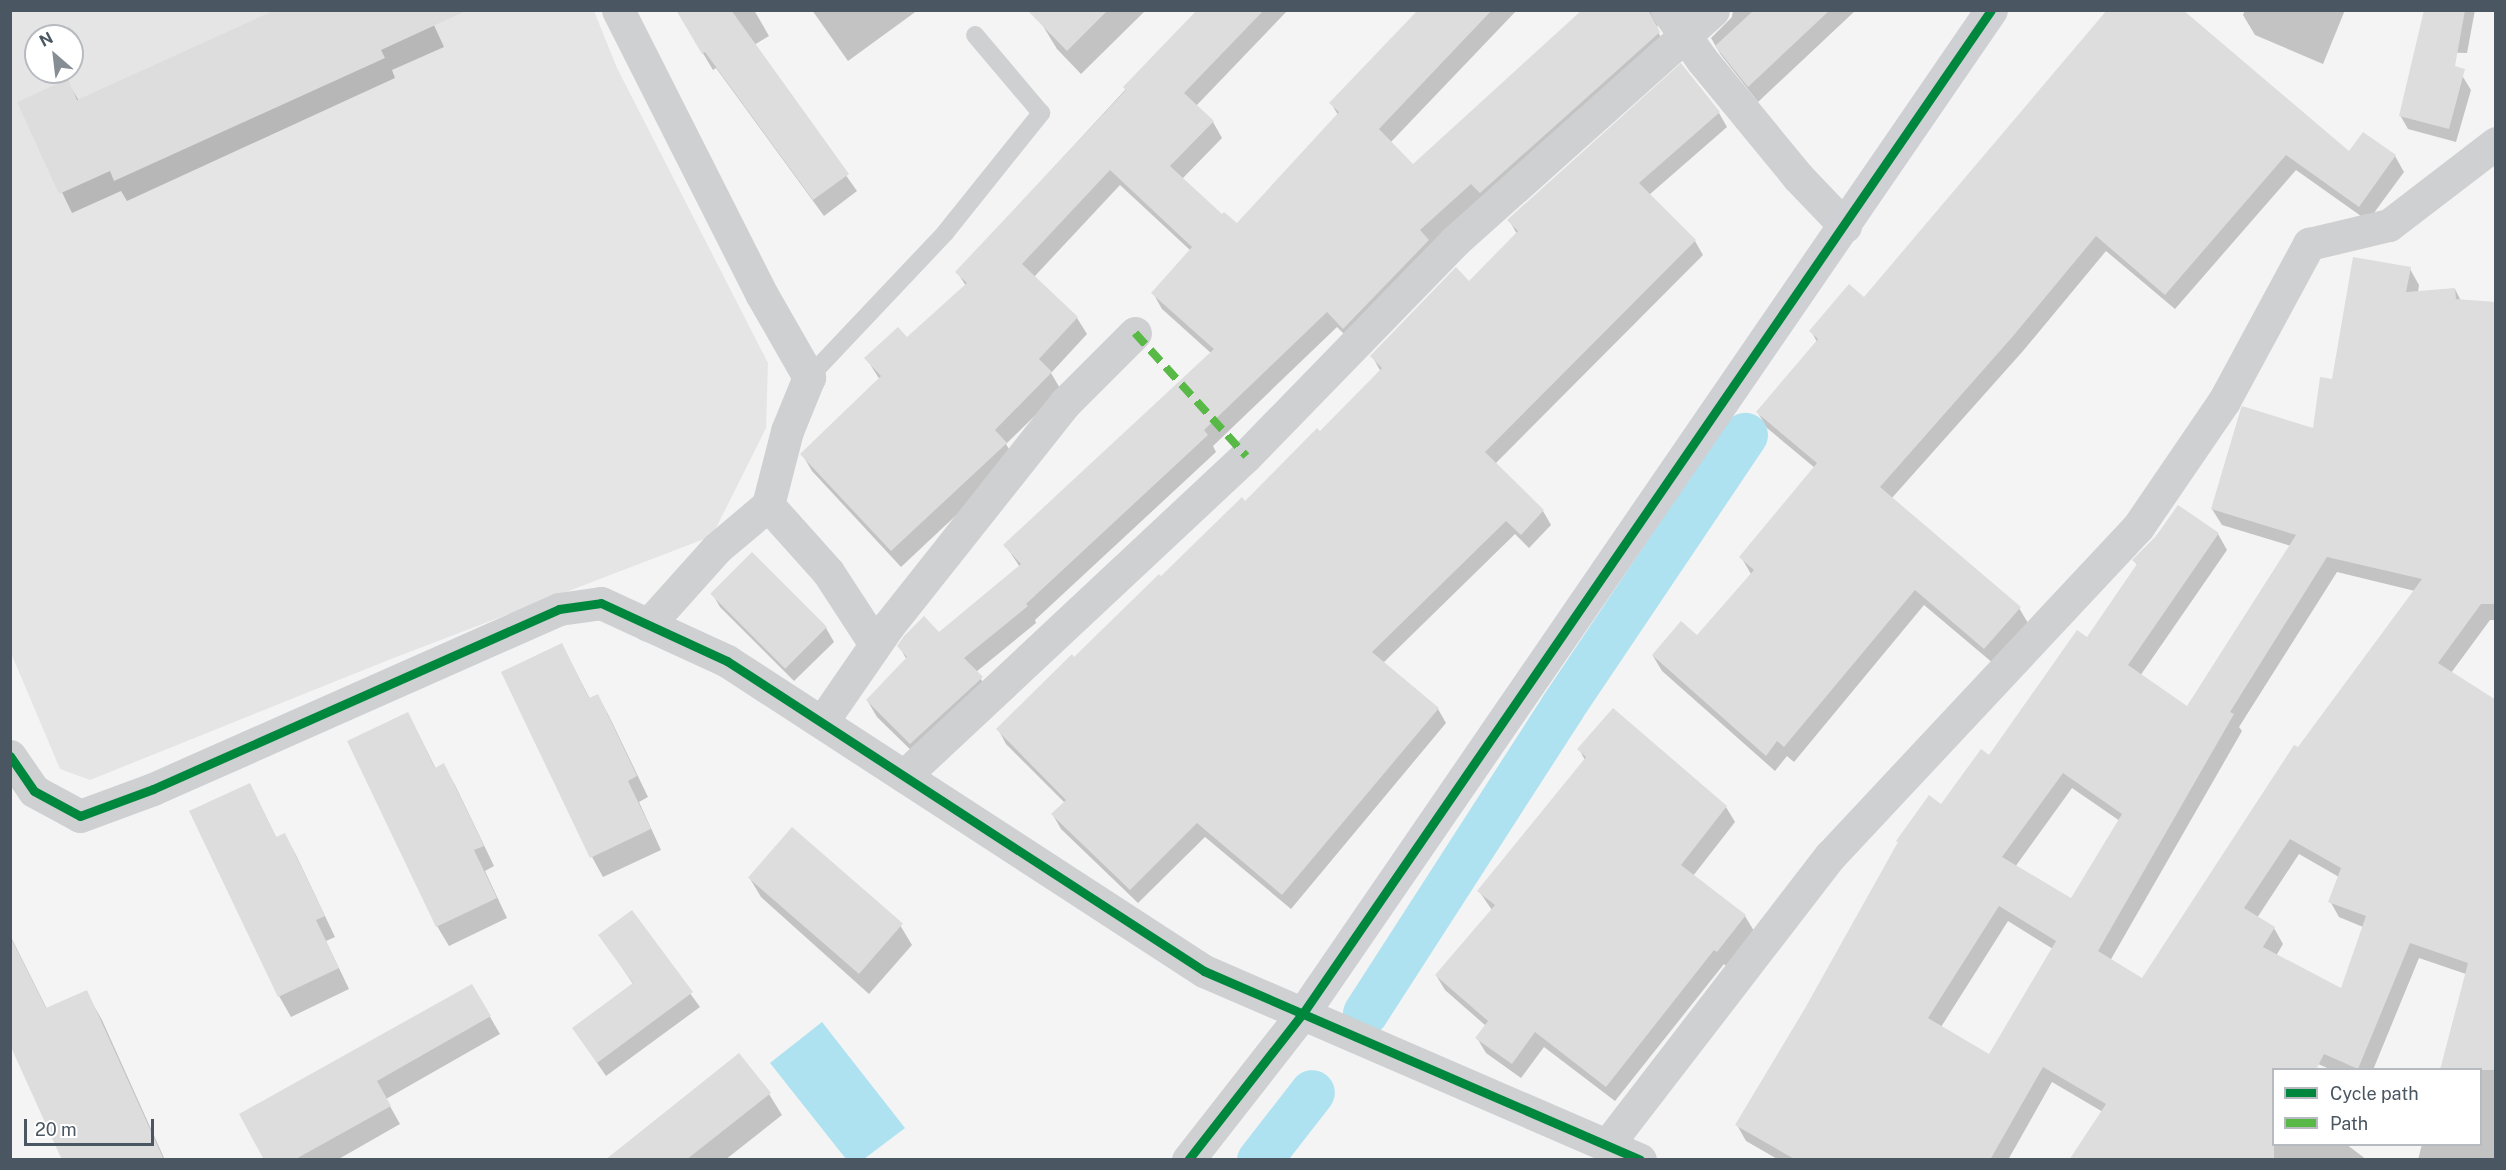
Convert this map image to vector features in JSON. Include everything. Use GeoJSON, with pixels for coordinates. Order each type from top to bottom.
{"type":"FeatureCollection","features":[{"type":"Feature","properties":{"kind":"street"},"geometry":{"type":"LineString","coordinates":[[618,10],[762,295],[809,376],[787,431],[768,505],[717,548],[648,625]]}},
{"type":"Feature","properties":{"kind":"street"},"geometry":{"type":"LineString","coordinates":[[904,776],[1246,456],[1455,241],[1677,22],[1713,10]]}},
{"type":"Feature","properties":{"kind":"street"},"geometry":{"type":"LineString","coordinates":[[1188,1160],[1303,1013],[1992,10]]}},
{"type":"Feature","properties":{"kind":"street"},"geometry":{"type":"LineString","coordinates":[[1677,22],[1702,60],[1798,177],[1845,226]]}},
{"type":"Feature","properties":{"kind":"street"},"geometry":{"type":"LineString","coordinates":[[1608,1144],[1830,856],[2138,527],[2224,401],[2309,244],[2389,225],[2496,143]]}},
{"type":"Feature","properties":{"kind":"street"},"geometry":{"type":"LineString","coordinates":[[822,723],[875,644],[1065,403],[1135,333]]}},
{"type":"Feature","properties":{"kind":"street"},"geometry":{"type":"LineString","coordinates":[[768,505],[828,572],[875,644]]}},
{"type":"Feature","properties":{"kind":"street"},"geometry":{"type":"LineString","coordinates":[[10,756],[34,791],[80,816],[153,789],[559,609],[601,603],[728,661],[1204,971],[1608,1144],[1640,1160]]}},
{"type":"Feature","properties":{"kind":"lane"},"geometry":{"type":"LineString","coordinates":[[809,376],[945,233],[1041,112],[975,35]]}},
{"type":"Feature","properties":{"kind":"shaded area"},"geometry":{"type":"Polygon","coordinates":[[[10,11],[594,11],[617,68],[768,363],[766,428],[712,536],[391,659],[90,780],[60,769],[11,653],[10,11]]]}},
{"type":"Feature","properties":{"kind":"water"},"geometry":{"type":"Polygon","coordinates":[[[822,1022],[905,1128],[864,1159],[846,1159],[770,1063],[822,1022]]]}},
{"type":"Feature","properties":{"kind":"building"},"geometry":{"type":"Polygon","coordinates":[[[275,10],[468,10],[381,50],[385,58],[114,181],[110,171],[59,194],[17,102],[57,84],[70,84],[77,100],[275,10]]]}},
{"type":"Feature","properties":{"kind":"building"},"geometry":{"type":"Polygon","coordinates":[[[676,10],[731,10],[849,174],[813,200],[705,52],[702,54],[676,10]]]}},
{"type":"Feature","properties":{"kind":"building"},"geometry":{"type":"Polygon","coordinates":[[[1027,10],[1108,10],[1067,51],[1027,10]]]}},
{"type":"Feature","properties":{"kind":"building"},"geometry":{"type":"Polygon","coordinates":[[[1197,10],[1264,10],[1184,93],[1214,121],[1170,166],[1222,214],[1224,212],[1237,223],[1339,112],[1329,103],[1418,10],[1492,10],[1379,129],[1413,164],[1582,10],[1648,10],[1660,32],[1480,193],[1471,184],[1420,230],[1429,240],[1343,329],[1327,312],[1204,430],[1208,435],[1026,604],[1028,606],[964,658],[983,677],[910,744],[866,700],[907,657],[897,646],[904,636],[924,616],[939,632],[1021,564],[1003,545],[1214,349],[1151,293],[1192,247],[1110,170],[1022,264],[1078,317],[1039,359],[1052,372],[995,430],[1007,443],[891,551],[800,454],[881,376],[864,358],[898,327],[907,337],[967,283],[955,272],[1126,90],[1123,87],[1197,10]]]}},
{"type":"Feature","properties":{"kind":"building"},"geometry":{"type":"Polygon","coordinates":[[[1754,10],[1830,10],[1748,87],[1715,46],[1754,10]]]}},
{"type":"Feature","properties":{"kind":"building"},"geometry":{"type":"Polygon","coordinates":[[[2107,10],[2183,10],[2349,151],[2363,132],[2396,155],[2359,207],[2286,155],[2165,295],[2096,236],[2014,335],[1880,487],[2021,607],[1984,649],[1915,590],[1784,747],[1777,741],[1766,756],[1652,655],[1681,621],[1697,635],[1754,570],[1739,557],[1817,463],[1756,412],[1818,339],[1809,331],[1849,284],[1864,297],[2107,10]]]}},
{"type":"Feature","properties":{"kind":"building"},"geometry":{"type":"Polygon","coordinates":[[[2424,10],[2465,10],[2455,66],[2465,69],[2449,129],[2399,116],[2424,10]]]}},
{"type":"Feature","properties":{"kind":"building"},"geometry":{"type":"Polygon","coordinates":[[[1681,63],[1720,112],[1639,183],[1696,240],[1485,452],[1544,510],[1521,535],[1506,521],[1372,652],[1439,708],[1282,895],[1197,823],[1130,890],[1051,814],[1066,800],[996,729],[1072,654],[1074,657],[1242,497],[1245,501],[1317,428],[1320,431],[1382,368],[1370,356],[1456,267],[1469,281],[1518,231],[1507,220],[1681,63]]]}},
{"type":"Feature","properties":{"kind":"building"},"geometry":{"type":"Polygon","coordinates":[[[2353,257],[2411,267],[2406,292],[2455,288],[2456,299],[2496,302],[2496,604],[2481,604],[2438,663],[2496,700],[2496,1070],[2441,1068],[2468,963],[2410,943],[2358,1068],[2324,1054],[2317,1068],[2272,1068],[2274,1160],[2069,1160],[2106,1104],[2043,1067],[1990,1160],[1796,1160],[1735,1125],[1804,1010],[1898,842],[1896,841],[1929,795],[1941,804],[1981,749],[1989,755],[2077,630],[2087,637],[2137,564],[2132,560],[2156,536],[2178,505],[2219,533],[2128,665],[2187,706],[2296,535],[2211,509],[2241,408],[2242,406],[2313,428],[2320,377],[2332,379],[2353,257]],[[2327,557],[2230,712],[2234,714],[2098,951],[2142,978],[2294,745],[2298,747],[2422,579],[2327,557]],[[2063,773],[2002,857],[2071,898],[2122,814],[2063,773]],[[2290,839],[2244,908],[2275,927],[2263,947],[2341,988],[2366,916],[2328,902],[2341,868],[2290,839]],[[1999,906],[1928,1018],[1989,1054],[2056,941],[1999,906]]]}},
{"type":"Feature","properties":{"kind":"building"},"geometry":{"type":"Polygon","coordinates":[[[752,552],[827,627],[785,669],[710,594],[752,552]]]}},
{"type":"Feature","properties":{"kind":"building"},"geometry":{"type":"Polygon","coordinates":[[[562,643],[589,698],[598,694],[637,776],[628,781],[651,829],[590,858],[501,672],[562,643]]]}},
{"type":"Feature","properties":{"kind":"building"},"geometry":{"type":"Polygon","coordinates":[[[1613,708],[1727,806],[1681,865],[1746,915],[1717,952],[1714,950],[1606,1087],[1535,1032],[1512,1064],[1475,1038],[1488,1021],[1435,975],[1495,905],[1477,891],[1586,757],[1577,749],[1613,708]]]}},
{"type":"Feature","properties":{"kind":"building"},"geometry":{"type":"Polygon","coordinates":[[[408,712],[435,768],[444,763],[484,846],[474,850],[497,898],[436,927],[347,741],[408,712]]]}},
{"type":"Feature","properties":{"kind":"building"},"geometry":{"type":"Polygon","coordinates":[[[250,783],[276,837],[285,833],[325,916],[316,920],[339,968],[278,997],[189,811],[250,783]]]}},
{"type":"Feature","properties":{"kind":"building"},"geometry":{"type":"Polygon","coordinates":[[[792,827],[903,923],[859,974],[748,878],[792,827]]]}},
{"type":"Feature","properties":{"kind":"building"},"geometry":{"type":"Polygon","coordinates":[[[632,910],[693,992],[597,1063],[572,1028],[633,983],[598,935],[632,910]]]}},
{"type":"Feature","properties":{"kind":"building"},"geometry":{"type":"Polygon","coordinates":[[[10,936],[46,1008],[87,990],[164,1160],[62,1160],[10,1045],[10,936]]]}},
{"type":"Feature","properties":{"kind":"building"},"geometry":{"type":"Polygon","coordinates":[[[472,984],[491,1016],[377,1081],[391,1106],[294,1160],[264,1160],[239,1114],[472,984]]]}},
{"type":"Feature","properties":{"kind":"building"},"geometry":{"type":"Polygon","coordinates":[[[739,1053],[771,1093],[686,1160],[605,1160],[739,1053]]]}},
{"type":"Feature","properties":{"kind":"waterway"},"geometry":{"type":"LineString","coordinates":[[1365,1013],[1562,707],[1745,435]]}},
{"type":"Feature","properties":{"kind":"waterway"},"geometry":{"type":"LineString","coordinates":[[1259,1160],[1312,1092]]}},
{"type":"Feature","properties":{"kind":"marked path"},"geometry":{"type":"LineString","coordinates":[[1135,333],[1246,456]]}},
{"type":"Feature","properties":{"kind":"cycle path"},"geometry":{"type":"LineString","coordinates":[[1188,1160],[1303,1013],[1991,10]]}},
{"type":"Feature","properties":{"kind":"cycle path"},"geometry":{"type":"LineString","coordinates":[[10,756],[34,791],[80,816],[153,789],[559,609],[601,603],[727,661],[1204,971],[1640,1160]]}}]}
